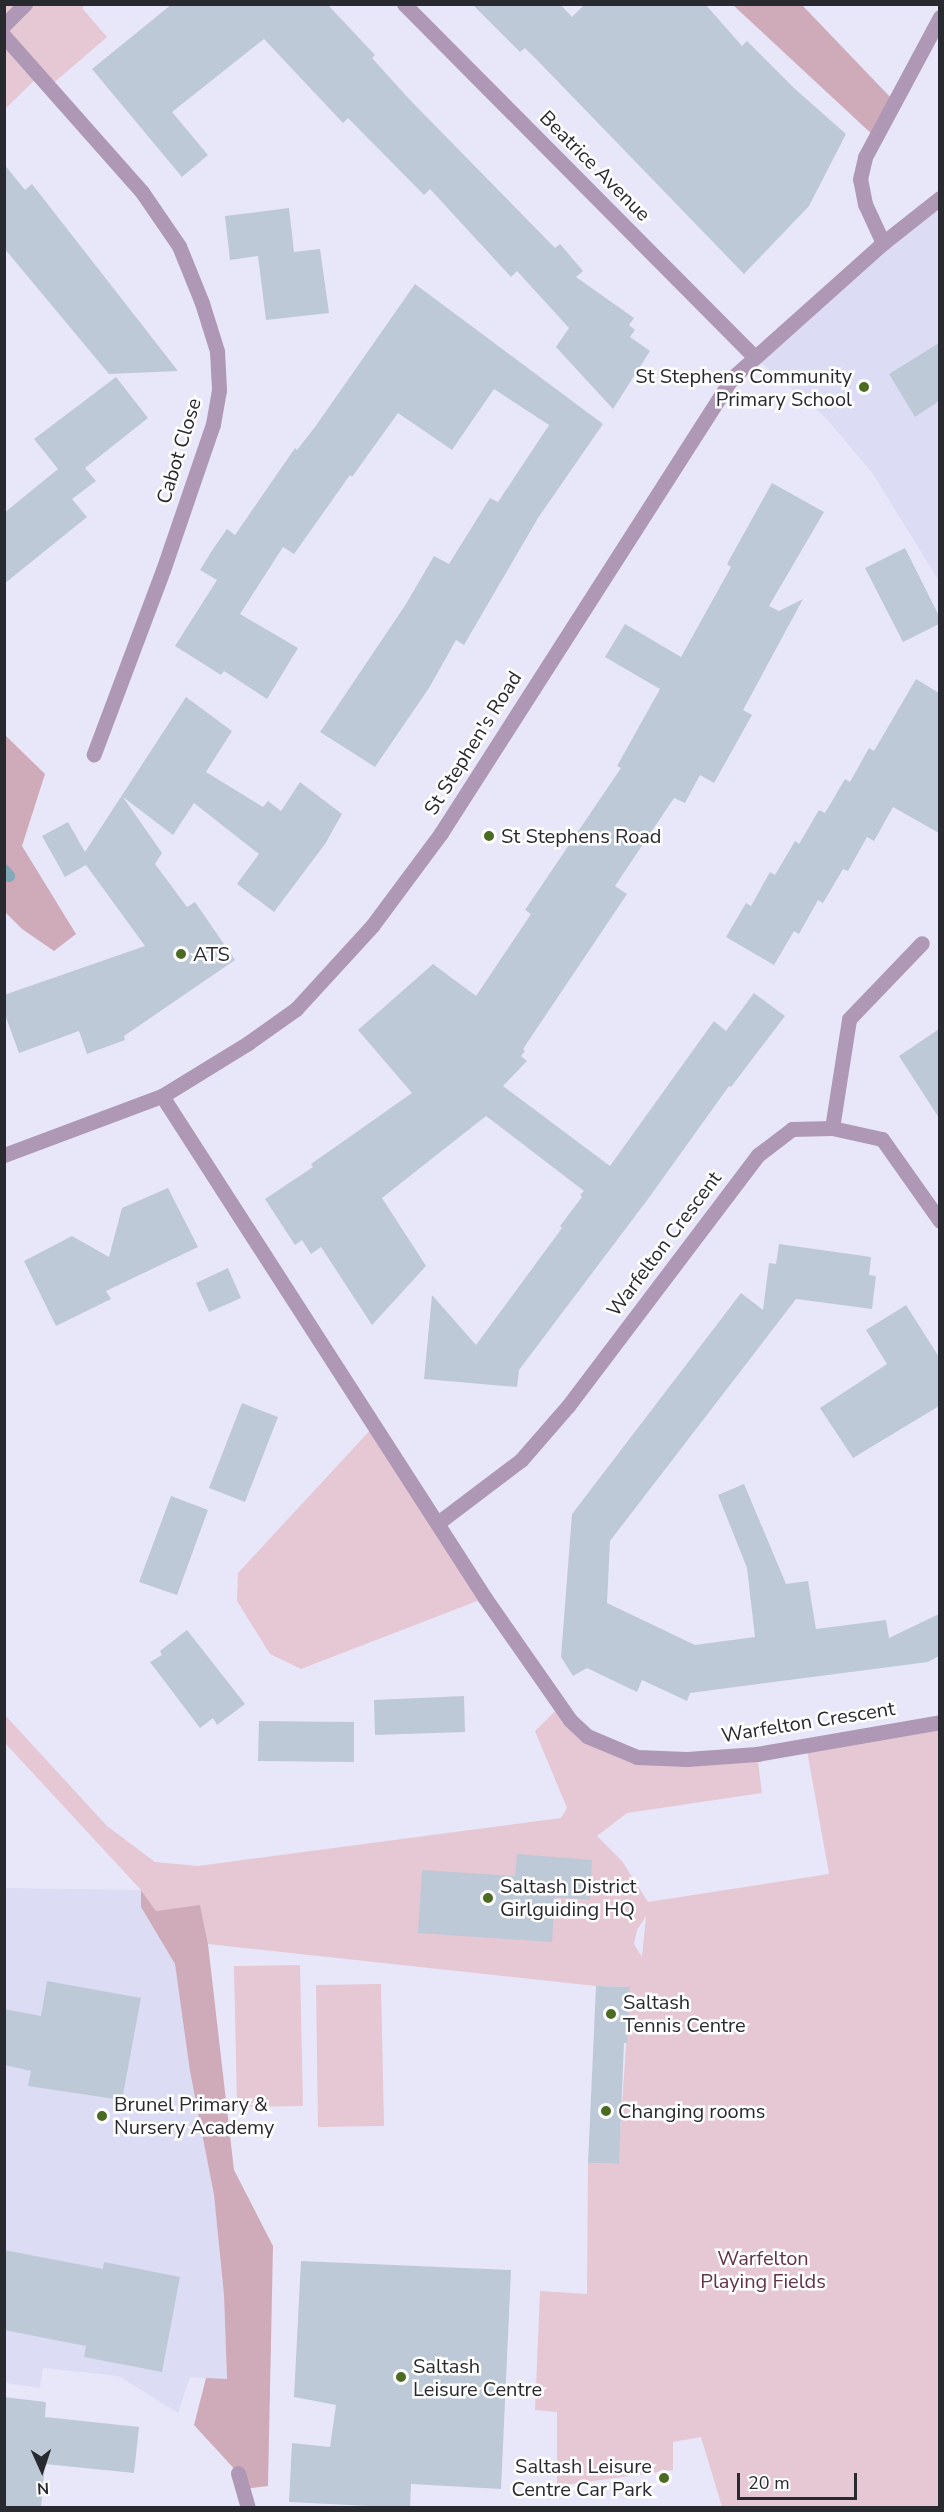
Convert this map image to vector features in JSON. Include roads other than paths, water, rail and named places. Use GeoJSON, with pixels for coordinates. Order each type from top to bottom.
{"type":"FeatureCollection","features":[{"type":"Feature","properties":{"kind":"street"},"geometry":{"type":"LineString","coordinates":[[4,25],[25,4]]}},
{"type":"Feature","properties":{"kind":"street","name":"Beatrice Avenue"},"geometry":{"type":"LineString","coordinates":[[404,4],[754,357]]}},
{"type":"Feature","properties":{"kind":"street"},"geometry":{"type":"LineString","coordinates":[[883,243],[865,204],[860,179],[865,157],[939,17]]}},
{"type":"Feature","properties":{"kind":"street","name":"Cabot Close"},"geometry":{"type":"LineString","coordinates":[[4,36],[142,192],[179,246],[217,351],[219,390],[213,424],[163,570],[94,754]]}},
{"type":"Feature","properties":{"kind":"street","name":"St Stephen's Road"},"geometry":{"type":"LineString","coordinates":[[4,1155],[162,1096],[249,1042],[296,1009],[372,926],[441,833],[732,378],[883,243],[939,198]]}},
{"type":"Feature","properties":{"kind":"street"},"geometry":{"type":"LineString","coordinates":[[832,1128],[849,1019],[922,943]]}},
{"type":"Feature","properties":{"kind":"street","name":"Warfelton Crescent"},"geometry":{"type":"LineString","coordinates":[[162,1096],[439,1522],[485,1598],[570,1720],[587,1736],[637,1757],[687,1760],[757,1755],[939,1722]]}},
{"type":"Feature","properties":{"kind":"street","name":"Warfelton Crescent"},"geometry":{"type":"LineString","coordinates":[[439,1522],[521,1460],[568,1406],[758,1155],[792,1129],[832,1128],[882,1139],[939,1221]]}},
{"type":"Feature","properties":{"kind":"street"},"geometry":{"type":"LineString","coordinates":[[238,2473],[248,2508]]}},
{"type":"Feature","properties":{"kind":"waterway"},"geometry":{"type":"LineString","coordinates":[[4,870],[9,876]]}},
{"type":"Feature","properties":{"kind":"place","name":"St Stephens Community Primary School"},"geometry":{"type":"Point","coordinates":[864,387]}},
{"type":"Feature","properties":{"kind":"place","name":"St Stephens Road"},"geometry":{"type":"Point","coordinates":[489,836]}},
{"type":"Feature","properties":{"kind":"place","name":"ATS"},"geometry":{"type":"Point","coordinates":[181,954]}},
{"type":"Feature","properties":{"kind":"place","name":"Saltash District Girlguiding HQ"},"geometry":{"type":"Point","coordinates":[488,1898]}},
{"type":"Feature","properties":{"kind":"place","name":"Saltash Tennis Centre"},"geometry":{"type":"Point","coordinates":[611,2014]}},
{"type":"Feature","properties":{"kind":"place","name":"Changing rooms"},"geometry":{"type":"Point","coordinates":[606,2111]}},
{"type":"Feature","properties":{"kind":"place","name":"Brunel Primary & Nursery Academy"},"geometry":{"type":"Point","coordinates":[102,2116]}},
{"type":"Feature","properties":{"kind":"place","name":"Saltash Leisure Centre"},"geometry":{"type":"Point","coordinates":[401,2377]}},
{"type":"Feature","properties":{"kind":"place","name":"Saltash Leisure Centre Car Park"},"geometry":{"type":"Point","coordinates":[664,2478]}},
{"type":"Feature","properties":{"kind":"park label","name":"Warfelton Playing Fields"},"geometry":{"type":"Point","coordinates":[763,2270]}}]}
